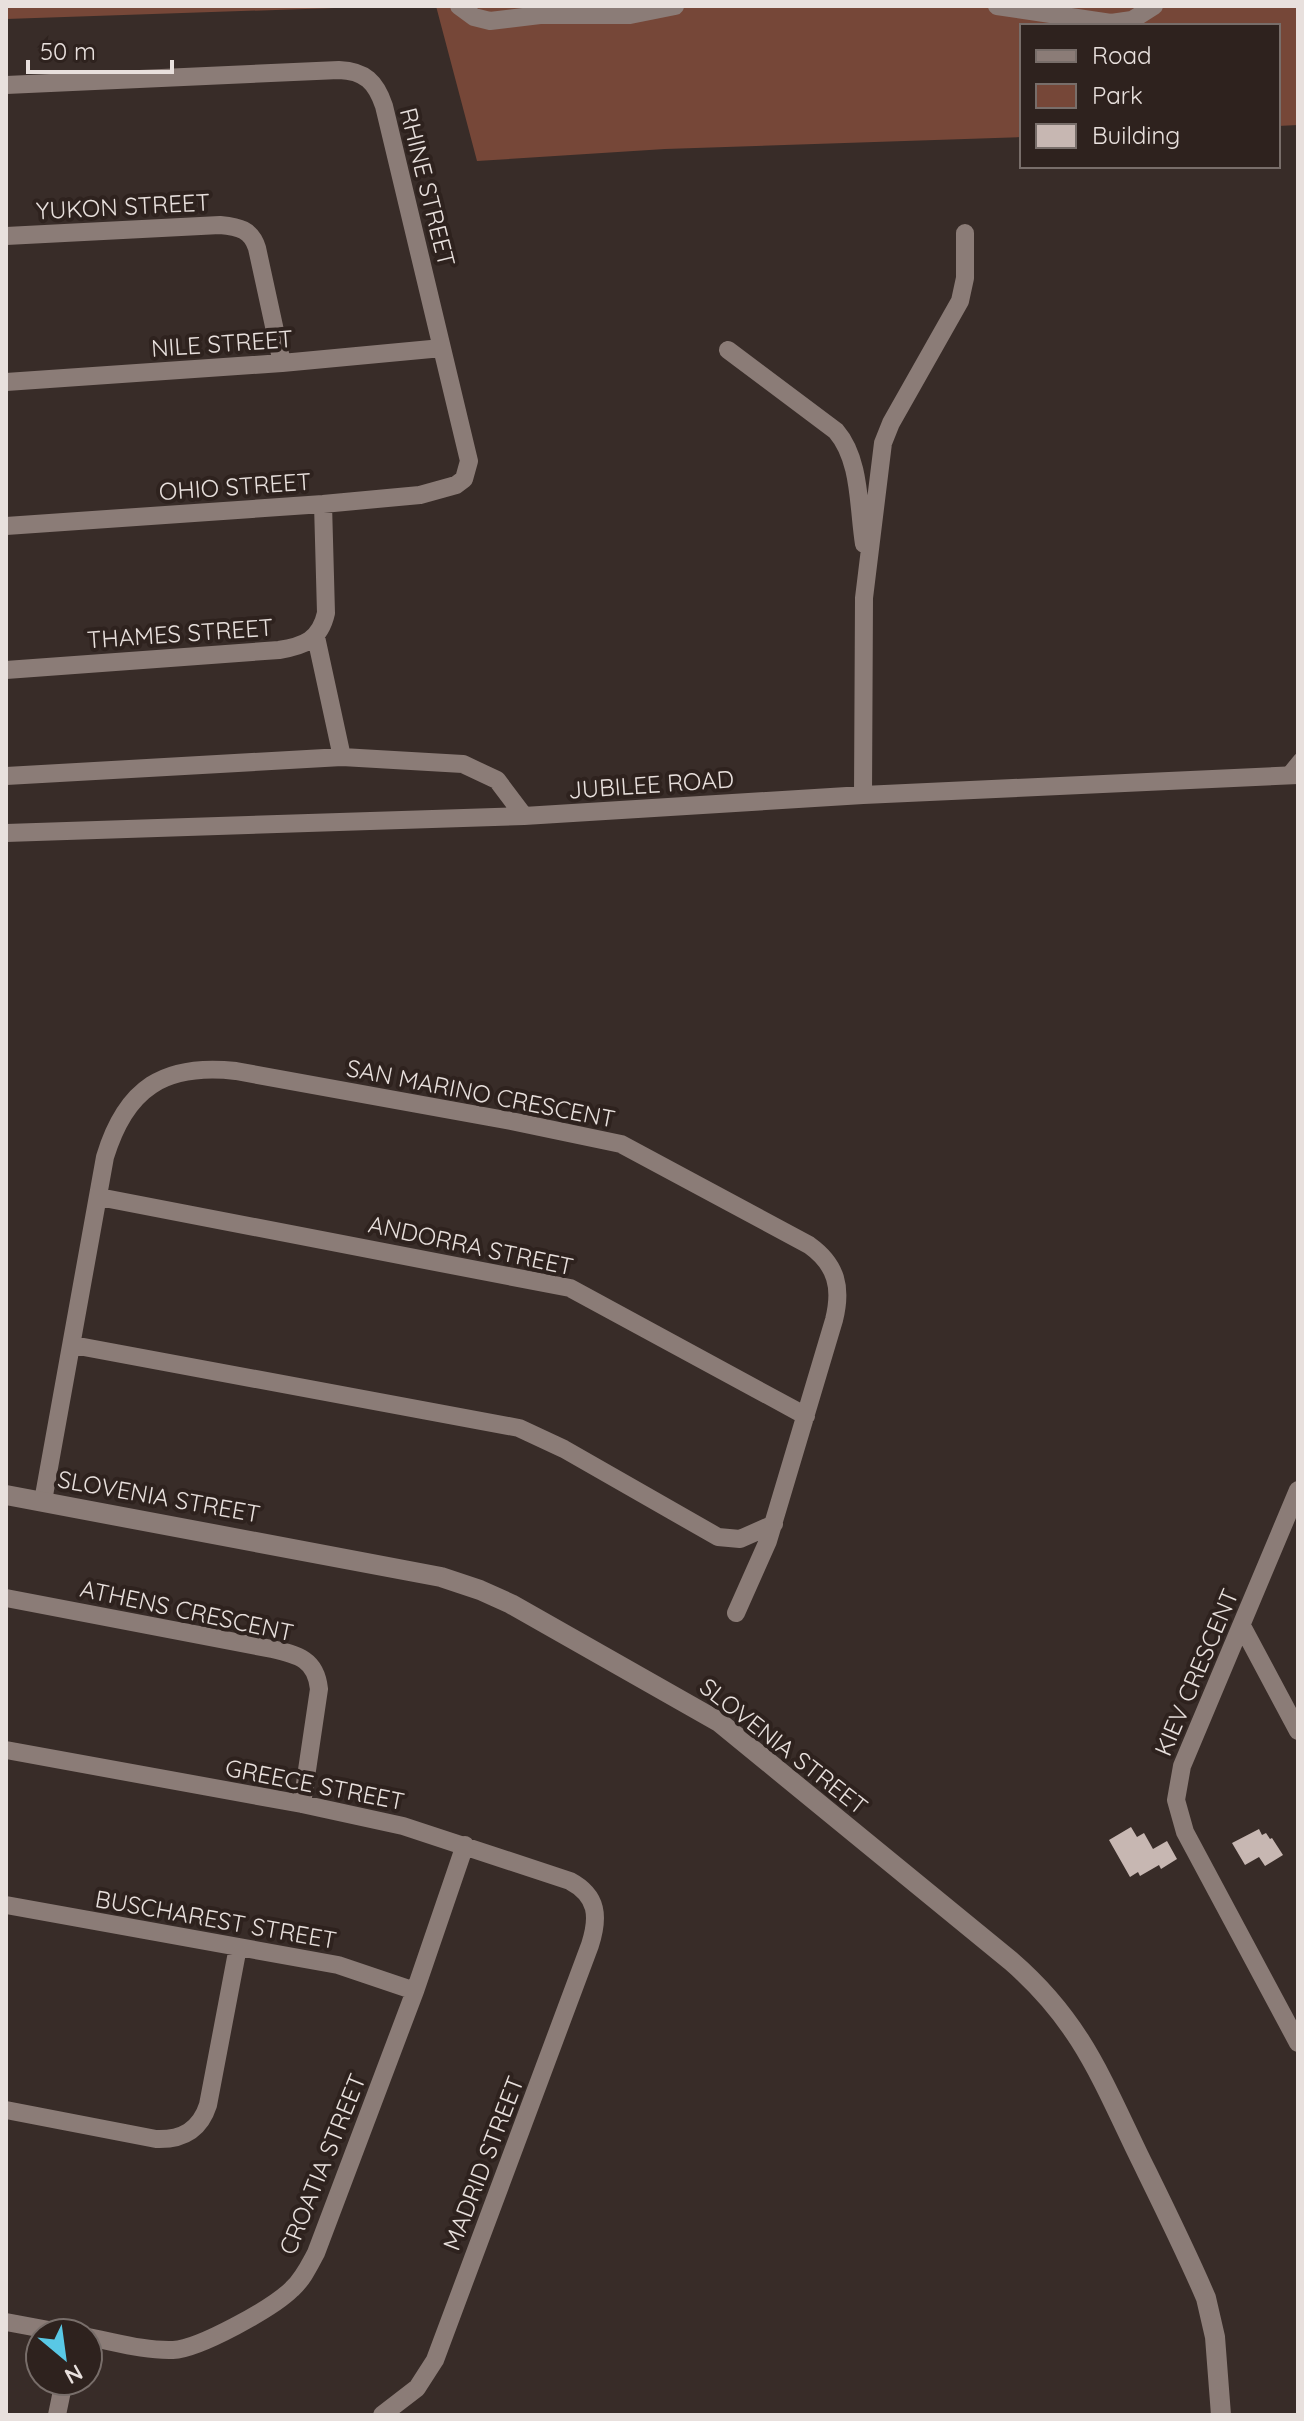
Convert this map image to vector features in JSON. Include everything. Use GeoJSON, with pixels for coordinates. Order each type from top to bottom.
{"type":"FeatureCollection","features":[{"type":"Feature","properties":{"kind":"street"},"geometry":{"type":"LineString","coordinates":[[459,6],[474,17],[490,21],[540,11],[630,15],[675,6]]}},
{"type":"Feature","properties":{"kind":"street"},"geometry":{"type":"LineString","coordinates":[[997,6],[1111,23],[1132,20],[1154,6]]}},
{"type":"Feature","properties":{"kind":"street","name":"RHINE STREET"},"geometry":{"type":"LineString","coordinates":[[6,85],[339,70],[367,76],[379,91],[384,106],[468,453],[469,469],[464,479]]}},
{"type":"Feature","properties":{"kind":"street","name":"YUKON STREET"},"geometry":{"type":"LineString","coordinates":[[6,236],[220,225],[244,229],[250,233],[257,248],[282,363]]}},
{"type":"Feature","properties":{"kind":"street"},"geometry":{"type":"LineString","coordinates":[[863,795],[864,613],[883,443],[891,423],[960,301],[965,278],[965,233]]}},
{"type":"Feature","properties":{"kind":"street","name":"NILE STREET"},"geometry":{"type":"LineString","coordinates":[[6,382],[282,363],[442,348]]}},
{"type":"Feature","properties":{"kind":"street"},"geometry":{"type":"LineString","coordinates":[[728,350],[843,439],[851,458],[868,562]]}},
{"type":"Feature","properties":{"kind":"street","name":"OHIO STREET"},"geometry":{"type":"LineString","coordinates":[[6,526],[420,495],[445,490],[464,479]]}},
{"type":"Feature","properties":{"kind":"street"},"geometry":{"type":"LineString","coordinates":[[323,504],[326,613],[323,627],[316,637],[342,757]]}},
{"type":"Feature","properties":{"kind":"street","name":"THAMES STREET"},"geometry":{"type":"LineString","coordinates":[[6,670],[279,650],[297,647],[316,637]]}},
{"type":"Feature","properties":{"kind":"street"},"geometry":{"type":"LineString","coordinates":[[6,776],[342,757],[463,764],[497,780],[524,816]]}},
{"type":"Feature","properties":{"kind":"street","name":"JUBILEE ROAD"},"geometry":{"type":"LineString","coordinates":[[6,833],[524,816],[863,795],[1291,775]]}},
{"type":"Feature","properties":{"kind":"street","name":"SAN MARINO CRESCENT"},"geometry":{"type":"LineString","coordinates":[[43,1501],[110,1140],[122,1112],[149,1086],[163,1079],[206,1069],[236,1071],[582,1134],[621,1144],[809,1245],[826,1259],[837,1279],[838,1302],[774,1524],[736,1613]]}},
{"type":"Feature","properties":{"kind":"street","name":"ANDORRA STREET"},"geometry":{"type":"LineString","coordinates":[[99,1197],[570,1288],[806,1416]]}},
{"type":"Feature","properties":{"kind":"street"},"geometry":{"type":"LineString","coordinates":[[73,1345],[519,1428],[564,1449],[718,1537],[740,1539],[774,1524]]}},
{"type":"Feature","properties":{"kind":"street","name":"KIEV CRESCENT"},"geometry":{"type":"LineString","coordinates":[[1298,1490],[1182,1766],[1176,1789],[1177,1811],[1188,1840],[1298,2043]]}},
{"type":"Feature","properties":{"kind":"street","name":"SLOVENIA STREET"},"geometry":{"type":"LineString","coordinates":[[6,1495],[384,1564],[454,1581],[511,1604],[719,1722],[1019,1969],[1065,2016],[1093,2061],[1206,2298],[1215,2337],[1221,2415]]}},
{"type":"Feature","properties":{"kind":"street","name":"ATHENS CRESCENT"},"geometry":{"type":"LineString","coordinates":[[6,1598],[272,1649],[294,1654],[306,1661],[317,1676],[319,1689],[302,1804]]}},
{"type":"Feature","properties":{"kind":"street"},"geometry":{"type":"LineString","coordinates":[[1242,1626],[1298,1731]]}},
{"type":"Feature","properties":{"kind":"street","name":"GREECE STREET"},"geometry":{"type":"LineString","coordinates":[[6,1750],[302,1804],[403,1826],[570,1881],[584,1890],[596,1908]]}},
{"type":"Feature","properties":{"kind":"street","name":"CROATIA STREET"},"geometry":{"type":"LineString","coordinates":[[104,2340],[160,2350],[185,2349],[207,2341],[277,2301],[295,2287],[316,2253],[415,1991],[465,1845]]}},
{"type":"Feature","properties":{"kind":"street","name":"BUSCHAREST STREET"},"geometry":{"type":"LineString","coordinates":[[6,1905],[338,1965],[415,1991]]}},
{"type":"Feature","properties":{"kind":"street","name":"MADRID STREET"},"geometry":{"type":"LineString","coordinates":[[382,2415],[408,2398],[435,2360],[590,1945],[596,1924],[596,1908]]}},
{"type":"Feature","properties":{"kind":"street"},"geometry":{"type":"LineString","coordinates":[[6,2110],[156,2139],[175,2139],[192,2131],[202,2120],[208,2105],[238,1947]]}},
{"type":"Feature","properties":{"kind":"lane"},"geometry":{"type":"LineString","coordinates":[[1291,775],[1298,758]]}},
{"type":"Feature","properties":{"kind":"green space"},"geometry":{"type":"Polygon","coordinates":[[[6,6],[394,6],[6,19],[6,6]]]}},
{"type":"Feature","properties":{"kind":"green space"},"geometry":{"type":"Polygon","coordinates":[[[436,6],[1298,6],[1298,125],[1280,126],[1280,24],[1020,24],[1020,137],[665,149],[477,161],[436,6]]]}},
{"type":"Feature","properties":{"kind":"building"},"geometry":{"type":"Polygon","coordinates":[[[1131,1827],[1137,1837],[1144,1833],[1153,1849],[1167,1841],[1177,1859],[1161,1869],[1159,1865],[1140,1876],[1138,1872],[1130,1877],[1109,1840],[1131,1827]]]}},
{"type":"Feature","properties":{"kind":"building"},"geometry":{"type":"Polygon","coordinates":[[[1259,1829],[1262,1835],[1266,1833],[1272,1838],[1283,1855],[1265,1866],[1259,1857],[1245,1865],[1232,1843],[1259,1829]]]}}]}
